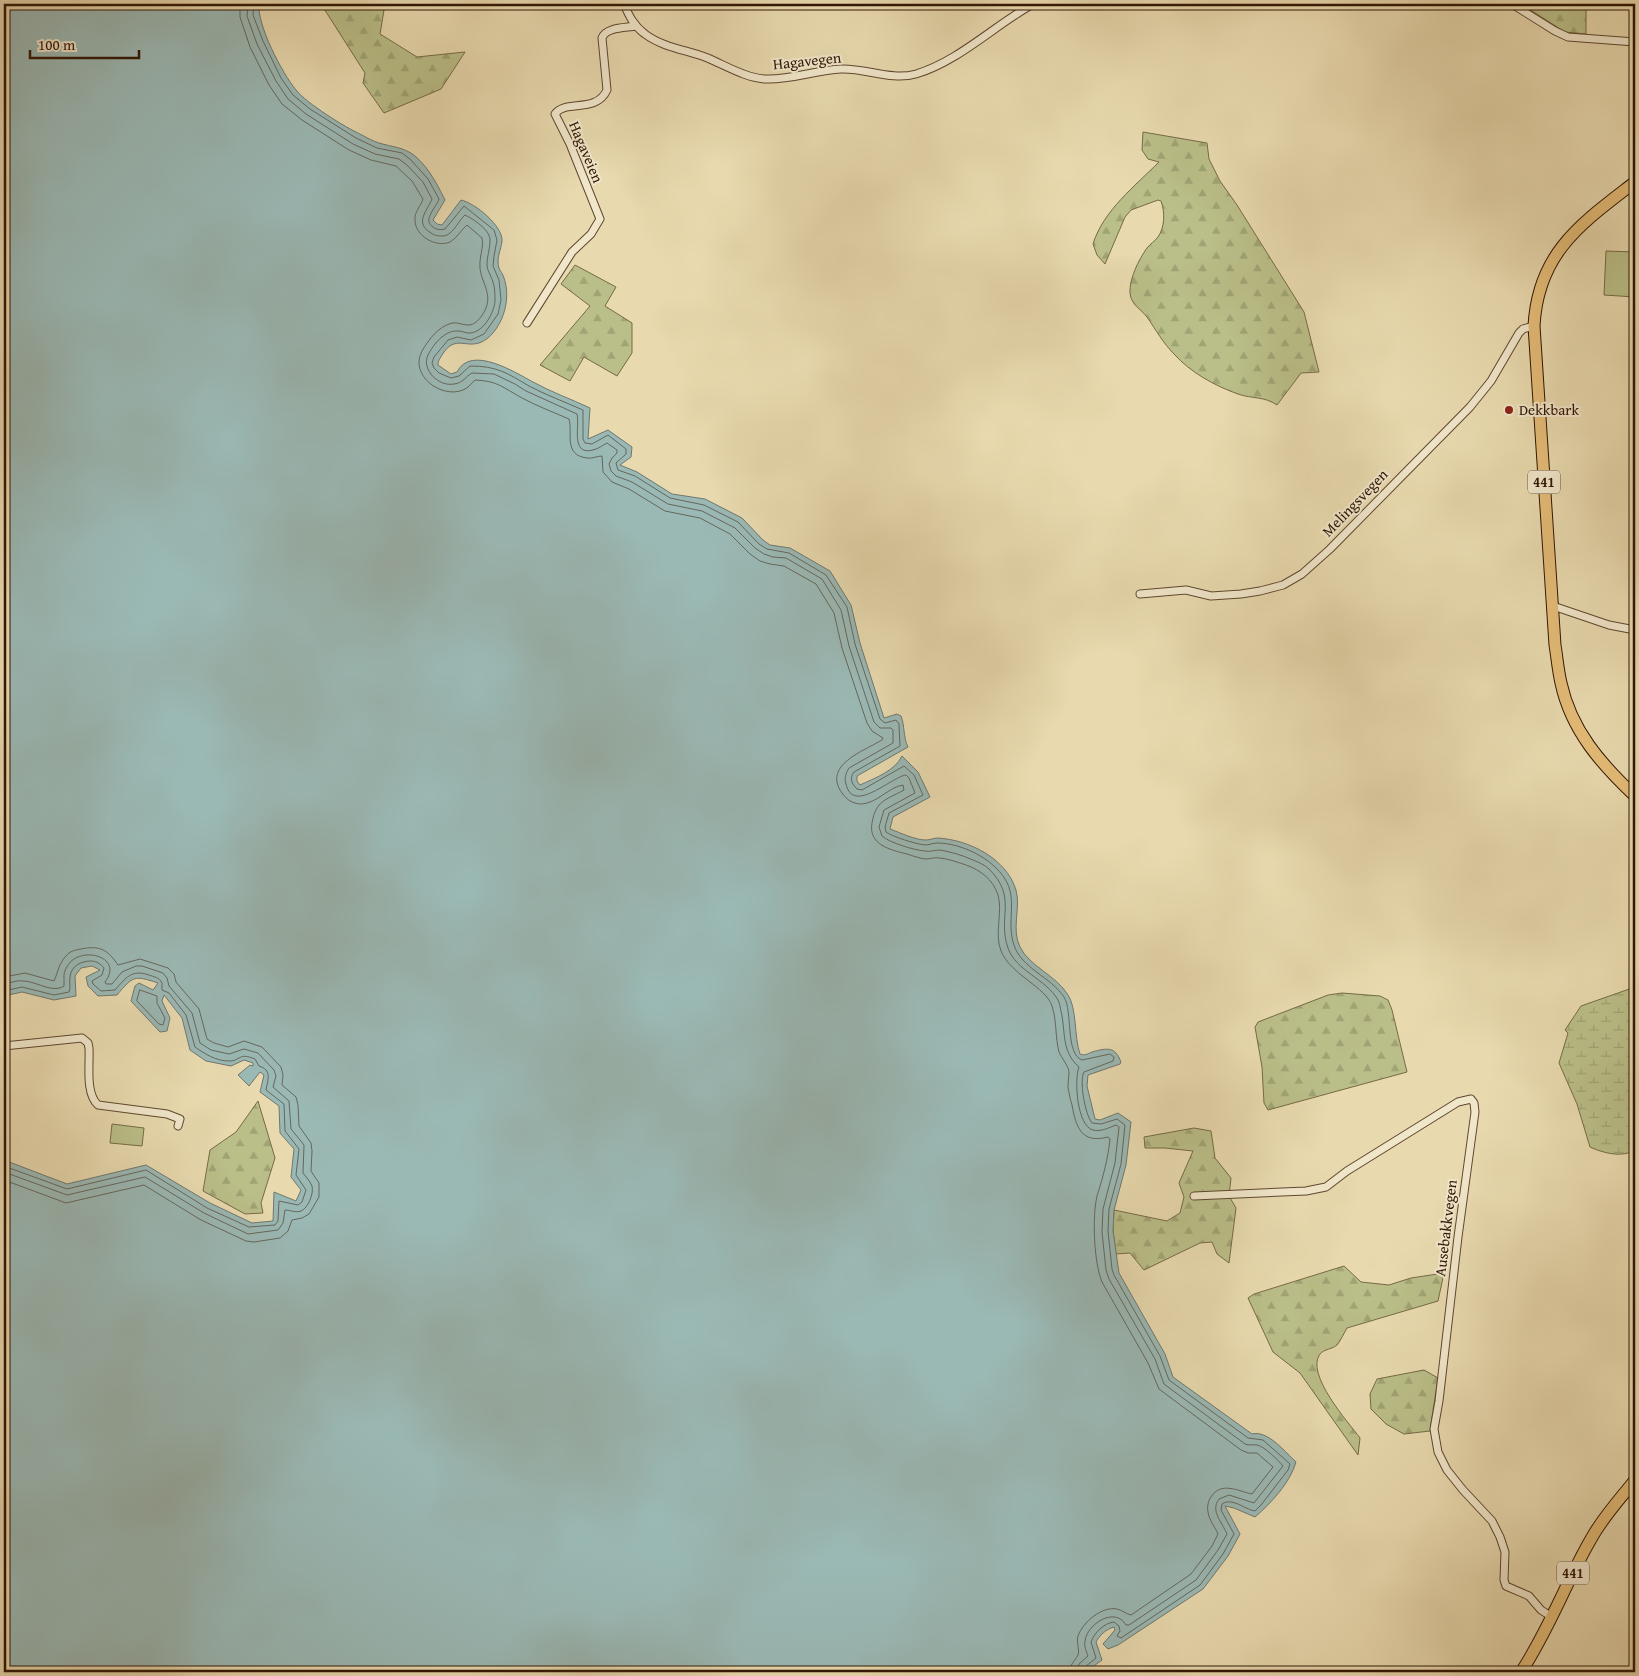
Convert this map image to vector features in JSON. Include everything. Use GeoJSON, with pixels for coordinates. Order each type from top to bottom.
{"type":"FeatureCollection","features":[{"type":"Feature","properties":{"kind":"main road","name":"441"},"geometry":{"type":"LineString","coordinates":[[1635,182],[1584,222],[1561,247],[1548,270],[1537,296],[1534,326],[1555,645],[1561,684],[1573,720],[1582,737],[1605,767],[1635,796]]}},
{"type":"Feature","properties":{"kind":"main road","name":"441"},"geometry":{"type":"LineString","coordinates":[[1521,1672],[1552,1617],[1592,1537],[1635,1480]]}},
{"type":"Feature","properties":{"kind":"street"},"geometry":{"type":"LineString","coordinates":[[624,4],[636,26]]}},
{"type":"Feature","properties":{"kind":"street","name":"Hagavegen"},"geometry":{"type":"LineString","coordinates":[[636,26],[658,42],[705,57],[755,77],[766,79],[842,69],[892,76],[906,76],[932,68],[948,60],[1033,4]]}},
{"type":"Feature","properties":{"kind":"street"},"geometry":{"type":"LineString","coordinates":[[1512,4],[1568,37],[1635,42]]}},
{"type":"Feature","properties":{"kind":"street","name":"Hagaveien"},"geometry":{"type":"LineString","coordinates":[[527,323],[572,252],[591,234],[600,219],[570,144],[554,114],[557,110],[595,102],[604,96],[607,90],[603,34],[610,30],[636,26]]}},
{"type":"Feature","properties":{"kind":"street","name":"Melingsvegen"},"geometry":{"type":"LineString","coordinates":[[1140,594],[1186,590],[1211,596],[1250,593],[1283,585],[1302,574],[1330,549],[1470,407],[1491,381],[1519,333],[1523,329],[1534,326]]}},
{"type":"Feature","properties":{"kind":"street"},"geometry":{"type":"LineString","coordinates":[[1553,606],[1609,626],[1635,630]]}},
{"type":"Feature","properties":{"kind":"street"},"geometry":{"type":"LineString","coordinates":[[4,1046],[82,1038],[88,1043],[89,1048],[90,1092],[92,1100],[98,1105],[167,1114],[180,1119],[178,1126]]}},
{"type":"Feature","properties":{"kind":"street","name":"Ausebakkvegen"},"geometry":{"type":"LineString","coordinates":[[1194,1196],[1306,1191],[1326,1187],[1347,1170],[1458,1102],[1471,1099],[1474,1103],[1475,1112],[1458,1237],[1443,1376],[1434,1428],[1435,1439],[1447,1470],[1492,1521],[1500,1537],[1504,1552],[1504,1580],[1506,1586],[1528,1596],[1541,1610],[1552,1617]]}},
{"type":"Feature","properties":{"kind":"green space"},"geometry":{"type":"Polygon","coordinates":[[[321,4],[385,4],[380,34],[417,57],[465,52],[441,89],[384,113],[363,83],[365,73],[321,4]]]}},
{"type":"Feature","properties":{"kind":"green space"},"geometry":{"type":"Polygon","coordinates":[[[1521,4],[1586,4],[1586,34],[1565,32],[1521,4]]]}},
{"type":"Feature","properties":{"kind":"green space"},"geometry":{"type":"Polygon","coordinates":[[[1143,132],[1207,143],[1209,159],[1220,181],[1304,312],[1319,372],[1301,373],[1277,405],[1267,400],[1243,396],[1229,391],[1195,372],[1180,361],[1170,350],[1147,317],[1132,301],[1130,287],[1135,269],[1148,247],[1158,237],[1162,229],[1164,215],[1161,201],[1158,200],[1131,210],[1125,217],[1105,264],[1097,255],[1093,244],[1104,221],[1130,190],[1159,162],[1148,159],[1142,150],[1143,132]]]}},
{"type":"Feature","properties":{"kind":"green space"},"geometry":{"type":"Polygon","coordinates":[[[1606,251],[1635,252],[1635,297],[1604,295],[1606,251]]]}},
{"type":"Feature","properties":{"kind":"green space"},"geometry":{"type":"Polygon","coordinates":[[[575,265],[616,287],[605,306],[632,323],[632,353],[617,376],[584,357],[570,381],[540,365],[590,306],[561,284],[575,265]]]}},
{"type":"Feature","properties":{"kind":"green space"},"geometry":{"type":"Polygon","coordinates":[[[1635,987],[1635,1150],[1624,1154],[1612,1154],[1590,1147],[1577,1104],[1559,1063],[1568,1033],[1565,1030],[1581,1006],[1635,987]]]}},
{"type":"Feature","properties":{"kind":"green space"},"geometry":{"type":"Polygon","coordinates":[[[1342,993],[1380,996],[1388,1000],[1407,1072],[1268,1110],[1264,1103],[1262,1067],[1255,1027],[1258,1022],[1328,995],[1342,993]]]}},
{"type":"Feature","properties":{"kind":"green space"},"geometry":{"type":"Polygon","coordinates":[[[258,1101],[275,1158],[261,1203],[263,1213],[245,1214],[203,1191],[210,1150],[236,1132],[258,1101]]]}},
{"type":"Feature","properties":{"kind":"green space"},"geometry":{"type":"Polygon","coordinates":[[[112,1124],[144,1128],[142,1146],[110,1143],[112,1124]]]}},
{"type":"Feature","properties":{"kind":"green space"},"geometry":{"type":"Polygon","coordinates":[[[1194,1128],[1211,1131],[1215,1158],[1231,1178],[1229,1196],[1236,1208],[1229,1263],[1217,1254],[1212,1242],[1200,1243],[1144,1270],[1130,1253],[1116,1254],[1113,1231],[1114,1210],[1167,1221],[1180,1213],[1184,1197],[1179,1183],[1193,1151],[1145,1148],[1144,1137],[1194,1128]]]}},
{"type":"Feature","properties":{"kind":"green space"},"geometry":{"type":"Polygon","coordinates":[[[1344,1266],[1361,1282],[1389,1285],[1411,1278],[1444,1273],[1438,1301],[1347,1328],[1337,1345],[1320,1354],[1317,1363],[1318,1373],[1330,1398],[1360,1438],[1358,1455],[1300,1373],[1273,1352],[1248,1298],[1254,1294],[1344,1266]]]}},
{"type":"Feature","properties":{"kind":"green space"},"geometry":{"type":"Polygon","coordinates":[[[1424,1370],[1438,1378],[1430,1431],[1404,1434],[1386,1424],[1371,1409],[1370,1394],[1377,1379],[1424,1370]]]}},
{"type":"Feature","properties":{"kind":"water"},"geometry":{"type":"Polygon","coordinates":[[[4,4],[259,4],[259,13],[266,36],[284,72],[301,95],[346,127],[375,141],[407,151],[415,156],[429,171],[445,200],[433,220],[437,224],[442,225],[461,200],[487,216],[501,235],[502,241],[498,264],[504,278],[507,294],[502,318],[494,332],[481,342],[475,344],[459,343],[449,347],[444,352],[438,365],[451,374],[457,372],[464,364],[472,360],[494,363],[590,408],[588,439],[608,430],[632,447],[631,457],[620,465],[637,472],[672,494],[705,499],[742,518],[770,545],[790,548],[830,571],[851,605],[860,643],[884,718],[897,714],[901,716],[908,747],[857,776],[857,781],[860,785],[884,774],[895,766],[902,756],[918,772],[930,797],[893,817],[890,829],[917,839],[938,838],[962,842],[995,860],[1011,879],[1017,897],[1017,940],[1024,954],[1057,982],[1068,995],[1073,1007],[1080,1054],[1085,1055],[1102,1050],[1110,1050],[1116,1053],[1121,1062],[1088,1075],[1087,1086],[1095,1119],[1100,1120],[1118,1113],[1131,1122],[1126,1165],[1114,1210],[1113,1231],[1119,1273],[1165,1354],[1173,1377],[1252,1434],[1264,1435],[1270,1438],[1296,1462],[1285,1485],[1255,1517],[1225,1506],[1240,1534],[1228,1556],[1203,1589],[1118,1645],[1108,1649],[1103,1644],[1115,1630],[1114,1627],[1106,1631],[1096,1642],[1102,1660],[1087,1671],[4,1672],[4,1160],[67,1184],[146,1165],[210,1203],[252,1223],[273,1221],[274,1192],[296,1201],[301,1190],[291,1177],[294,1149],[280,1133],[279,1106],[260,1092],[264,1075],[260,1072],[249,1086],[238,1075],[250,1065],[253,1066],[253,1063],[244,1060],[231,1066],[206,1061],[190,1050],[182,1018],[164,995],[162,1001],[170,1018],[167,1031],[160,1032],[131,1001],[135,986],[139,983],[153,990],[158,983],[139,978],[134,979],[117,995],[98,996],[88,986],[86,977],[100,970],[92,966],[81,968],[75,976],[76,996],[54,1000],[22,992],[4,996],[4,4]]]}},
{"type":"Feature","properties":{"kind":"place","name":"Dekkbark"},"geometry":{"type":"Point","coordinates":[1509,410]}}]}
